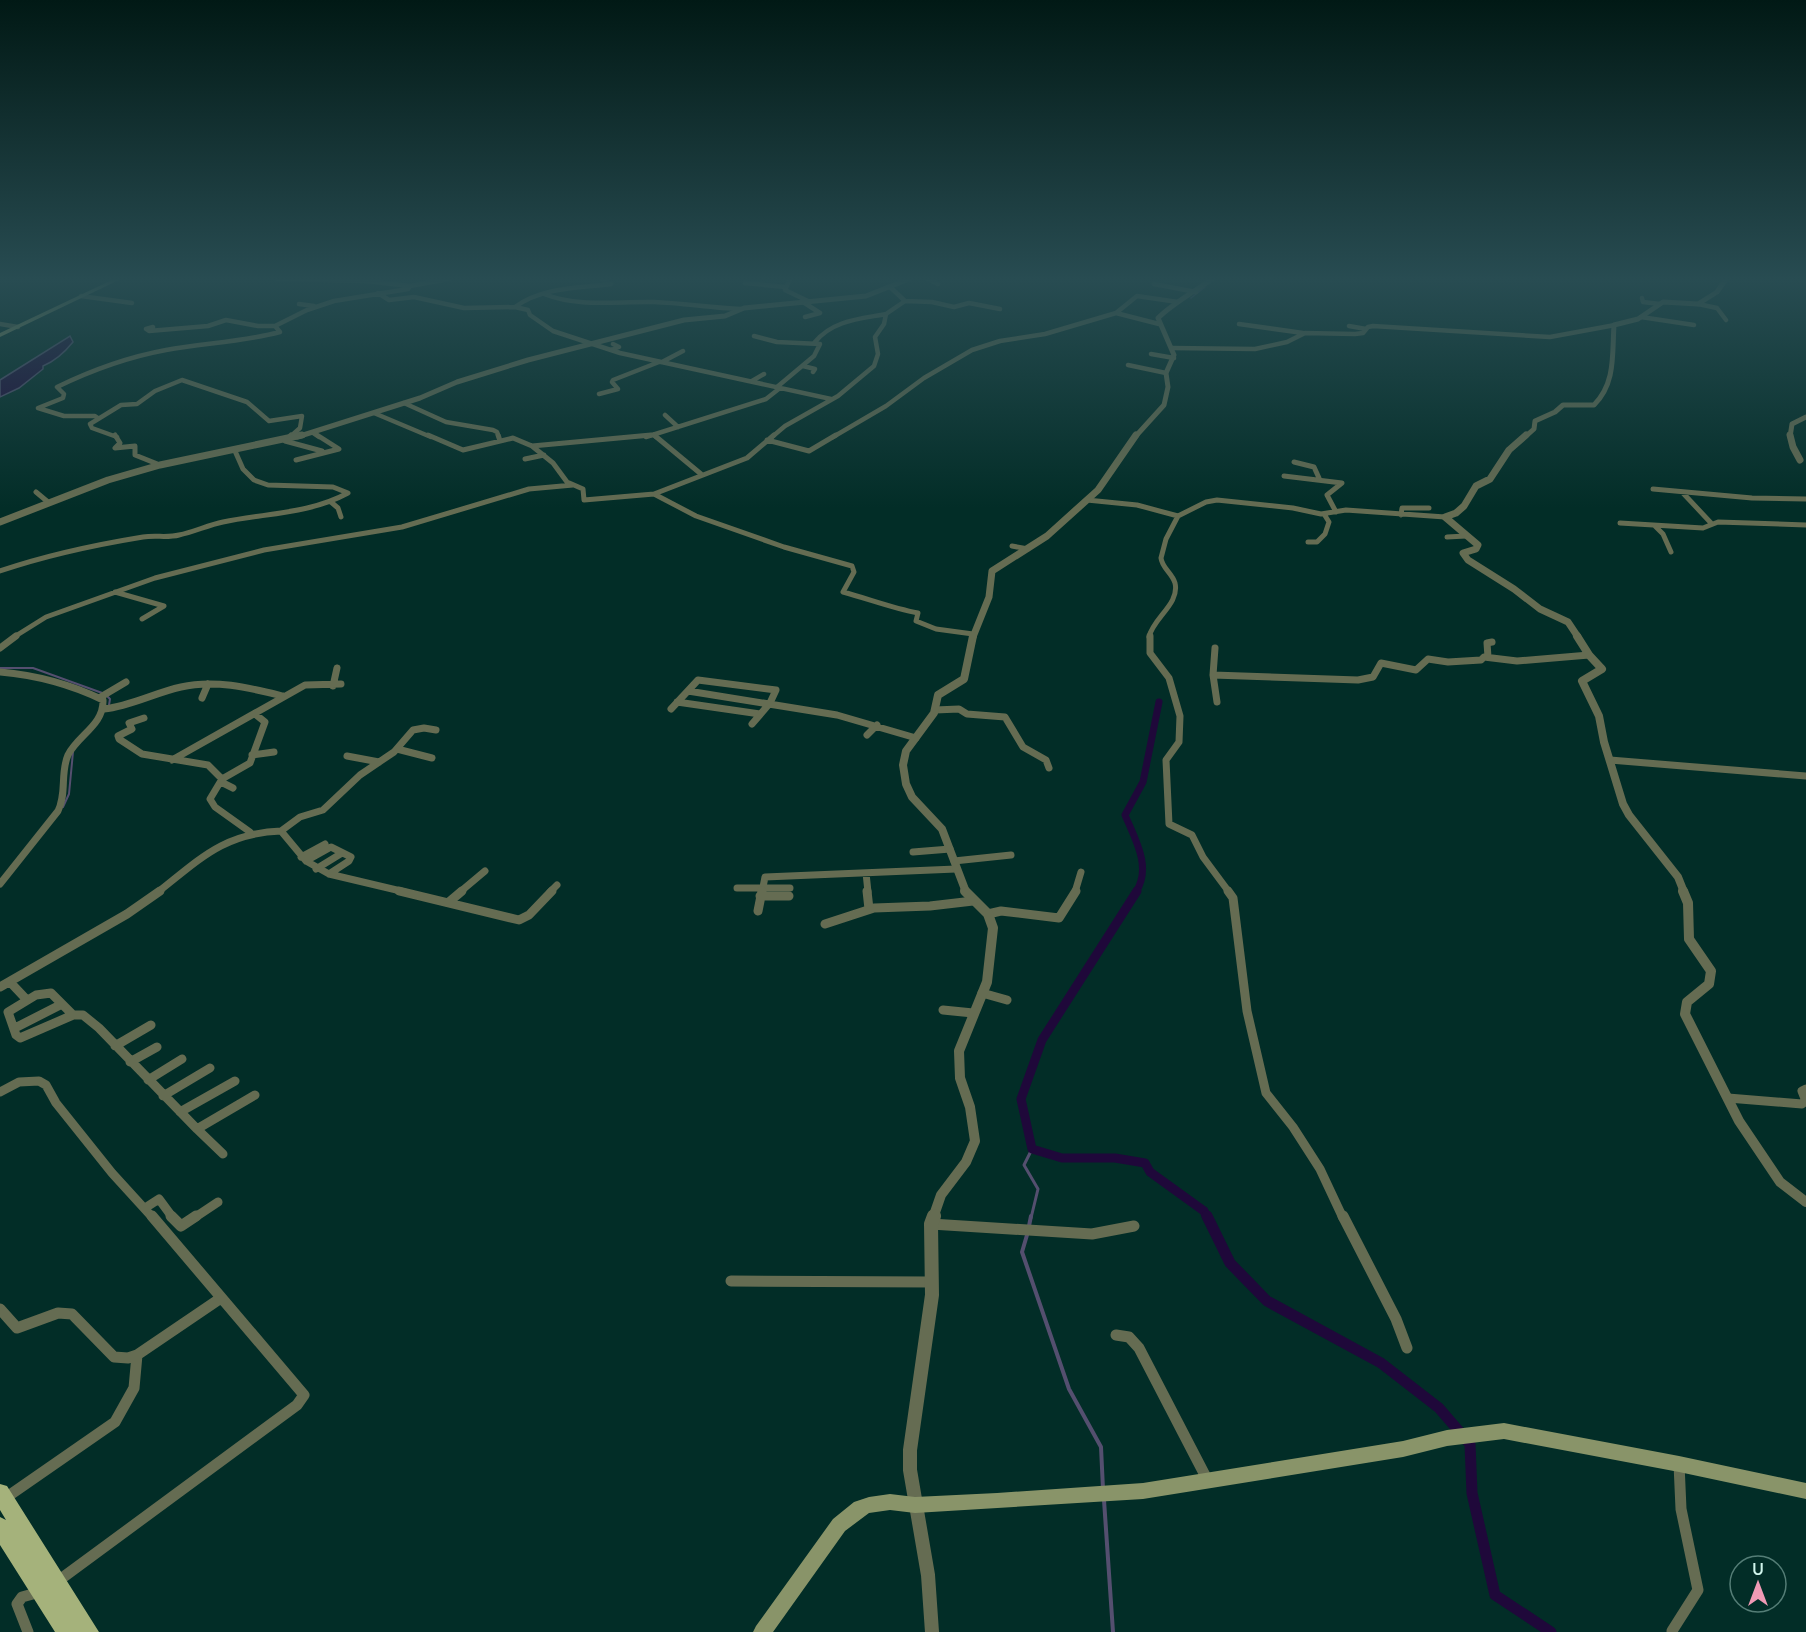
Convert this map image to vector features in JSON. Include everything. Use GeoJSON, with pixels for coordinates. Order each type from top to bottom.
{"type":"FeatureCollection","features":[{"type":"Feature","properties":{"kind":"main road"},"geometry":{"type":"LineString","coordinates":[[762,1632],[839,1525],[860,1508],[890,1502],[915,1505],[1114,1493],[1208,1481],[1403,1449],[1474,1433],[1508,1431],[1806,1491]]}},
{"type":"Feature","properties":{"kind":"main road"},"geometry":{"type":"LineString","coordinates":[[2,1496],[49,1587],[67,1632]]}},
{"type":"Feature","properties":{"kind":"main road"},"geometry":{"type":"LineString","coordinates":[[0,1527],[89,1632]]}},
{"type":"Feature","properties":{"kind":"street"},"geometry":{"type":"LineString","coordinates":[[98,418],[95,416],[64,416],[38,408],[63,398],[64,394],[57,387],[107,366],[151,355]]}},
{"type":"Feature","properties":{"kind":"street"},"geometry":{"type":"LineString","coordinates":[[0,522],[108,480],[160,465],[313,433],[404,403],[474,376],[552,355]]}},
{"type":"Feature","properties":{"kind":"street"},"geometry":{"type":"LineString","coordinates":[[630,355],[831,399]]}},
{"type":"Feature","properties":{"kind":"street"},"geometry":{"type":"LineString","coordinates":[[599,394],[618,389],[612,381],[662,364],[676,355]]}},
{"type":"Feature","properties":{"kind":"street"},"geometry":{"type":"LineString","coordinates":[[532,446],[654,435],[766,399],[814,355]]}},
{"type":"Feature","properties":{"kind":"street"},"geometry":{"type":"LineString","coordinates":[[374,413],[462,450],[517,438],[544,454],[567,482],[583,489],[584,500],[590,502],[654,494],[745,459],[785,426],[831,399],[874,366],[878,355]]}},
{"type":"Feature","properties":{"kind":"street"},"geometry":{"type":"LineString","coordinates":[[767,440],[798,450],[809,451],[886,406],[924,378],[963,355]]}},
{"type":"Feature","properties":{"kind":"street"},"geometry":{"type":"LineString","coordinates":[[932,1632],[928,1575],[915,1505],[910,1450],[932,1282],[931,1224],[940,1195],[966,1162],[975,1144],[975,1126],[958,1067],[960,1045],[988,979],[993,928],[988,914],[963,890],[942,829],[912,797],[906,784],[904,756],[935,710],[938,695],[964,678],[973,634],[987,602],[992,572],[1047,536],[1088,500],[1112,472],[1132,440],[1164,405],[1168,387],[1166,373],[1172,355]]}},
{"type":"Feature","properties":{"kind":"street"},"geometry":{"type":"LineString","coordinates":[[1407,1348],[1392,1310],[1361,1255],[1323,1176],[1293,1127],[1266,1093],[1247,1011],[1242,981],[1237,916],[1232,894],[1203,857],[1192,835],[1169,824],[1167,757],[1178,745],[1182,725],[1167,673],[1150,655],[1151,626],[1165,612],[1175,592],[1174,578],[1162,563],[1161,556],[1171,526],[1178,516],[1206,502],[1217,500],[1293,508],[1324,514],[1346,510],[1445,517],[1458,513],[1472,497],[1476,486],[1493,476],[1499,462],[1509,450],[1534,429],[1535,421],[1555,412],[1563,405],[1594,405],[1605,394],[1606,386],[1611,379],[1613,355]]}},
{"type":"Feature","properties":{"kind":"street"},"geometry":{"type":"LineString","coordinates":[[1128,365],[1166,373]]}},
{"type":"Feature","properties":{"kind":"street"},"geometry":{"type":"LineString","coordinates":[[803,366],[815,369],[813,372]]}},
{"type":"Feature","properties":{"kind":"street"},"geometry":{"type":"LineString","coordinates":[[752,381],[764,374]]}},
{"type":"Feature","properties":{"kind":"street"},"geometry":{"type":"LineString","coordinates":[[160,465],[135,455],[134,446],[115,448],[120,443],[116,440],[117,436],[98,431],[90,425],[121,405],[139,403],[155,391],[184,380],[247,402],[270,421],[301,416],[303,418],[301,426],[286,440]]}},
{"type":"Feature","properties":{"kind":"street"},"geometry":{"type":"LineString","coordinates":[[404,403],[446,422],[495,430],[500,441]]}},
{"type":"Feature","properties":{"kind":"street"},"geometry":{"type":"LineString","coordinates":[[665,415],[678,427]]}},
{"type":"Feature","properties":{"kind":"street"},"geometry":{"type":"LineString","coordinates":[[1806,417],[1792,424],[1789,434],[1791,446],[1806,466]]}},
{"type":"Feature","properties":{"kind":"street"},"geometry":{"type":"LineString","coordinates":[[296,460],[339,448],[313,433]]}},
{"type":"Feature","properties":{"kind":"street"},"geometry":{"type":"LineString","coordinates":[[654,435],[701,474]]}},
{"type":"Feature","properties":{"kind":"street"},"geometry":{"type":"LineString","coordinates":[[286,440],[324,452]]}},
{"type":"Feature","properties":{"kind":"street"},"geometry":{"type":"LineString","coordinates":[[0,571],[35,559],[87,547],[154,535],[177,536],[219,523],[304,510],[331,502],[348,493],[320,486],[260,484],[244,471],[235,451]]}},
{"type":"Feature","properties":{"kind":"street"},"geometry":{"type":"LineString","coordinates":[[525,459],[544,454]]}},
{"type":"Feature","properties":{"kind":"street"},"geometry":{"type":"LineString","coordinates":[[1294,462],[1314,466],[1319,478]]}},
{"type":"Feature","properties":{"kind":"street"},"geometry":{"type":"LineString","coordinates":[[1284,476],[1319,478],[1342,483],[1327,495],[1336,512]]}},
{"type":"Feature","properties":{"kind":"street"},"geometry":{"type":"LineString","coordinates":[[0,648],[36,621],[74,605],[161,576],[264,550],[398,527],[529,489],[573,485]]}},
{"type":"Feature","properties":{"kind":"street"},"geometry":{"type":"LineString","coordinates":[[1653,489],[1754,498],[1806,499]]}},
{"type":"Feature","properties":{"kind":"street"},"geometry":{"type":"LineString","coordinates":[[36,492],[48,502]]}},
{"type":"Feature","properties":{"kind":"street"},"geometry":{"type":"LineString","coordinates":[[1682,492],[1711,523]]}},
{"type":"Feature","properties":{"kind":"street"},"geometry":{"type":"LineString","coordinates":[[654,494],[696,516],[784,547],[854,567],[854,572],[843,592],[877,601],[886,607],[918,614],[916,621],[936,628],[973,634]]}},
{"type":"Feature","properties":{"kind":"street"},"geometry":{"type":"LineString","coordinates":[[1088,500],[1137,505],[1178,516]]}},
{"type":"Feature","properties":{"kind":"street"},"geometry":{"type":"LineString","coordinates":[[331,502],[339,508],[341,517]]}},
{"type":"Feature","properties":{"kind":"street"},"geometry":{"type":"LineString","coordinates":[[1401,515],[1402,508],[1429,508]]}},
{"type":"Feature","properties":{"kind":"street"},"geometry":{"type":"LineString","coordinates":[[424,511],[434,518]]}},
{"type":"Feature","properties":{"kind":"street"},"geometry":{"type":"LineString","coordinates":[[1308,542],[1317,542],[1325,534],[1329,522],[1324,514]]}},
{"type":"Feature","properties":{"kind":"street"},"geometry":{"type":"LineString","coordinates":[[1445,517],[1478,546],[1463,553],[1468,560],[1509,585],[1540,609],[1568,622],[1589,655],[1603,670],[1582,681],[1599,716],[1602,738],[1626,809],[1675,871],[1687,896],[1689,939],[1706,961],[1712,978],[1709,984],[1687,1002],[1685,1014],[1738,1121],[1780,1182],[1806,1202]]}},
{"type":"Feature","properties":{"kind":"street"},"geometry":{"type":"LineString","coordinates":[[1620,523],[1703,528],[1711,523],[1767,522],[1806,525]]}},
{"type":"Feature","properties":{"kind":"street"},"geometry":{"type":"LineString","coordinates":[[1655,526],[1663,534],[1671,552]]}},
{"type":"Feature","properties":{"kind":"street"},"geometry":{"type":"LineString","coordinates":[[1447,537],[1466,536]]}},
{"type":"Feature","properties":{"kind":"street"},"geometry":{"type":"LineString","coordinates":[[1012,546],[1028,549]]}},
{"type":"Feature","properties":{"kind":"street"},"geometry":{"type":"LineString","coordinates":[[115,592],[164,606],[142,619]]}},
{"type":"Feature","properties":{"kind":"street"},"geometry":{"type":"LineString","coordinates":[[1488,657],[1487,643],[1492,642]]}},
{"type":"Feature","properties":{"kind":"street"},"geometry":{"type":"LineString","coordinates":[[1215,648],[1213,675],[1216,702]]}},
{"type":"Feature","properties":{"kind":"street"},"geometry":{"type":"LineString","coordinates":[[1213,675],[1358,680],[1373,677],[1381,663],[1416,670],[1420,669],[1425,660],[1471,661],[1488,657],[1517,661],[1589,655]]}},
{"type":"Feature","properties":{"kind":"street"},"geometry":{"type":"LineString","coordinates":[[172,760],[283,696],[311,683],[337,685],[337,668]]}},
{"type":"Feature","properties":{"kind":"street"},"geometry":{"type":"LineString","coordinates":[[0,672],[38,677],[103,696],[126,682]]}},
{"type":"Feature","properties":{"kind":"street"},"geometry":{"type":"LineString","coordinates":[[671,710],[695,681],[699,680],[766,688],[777,692],[752,724]]}},
{"type":"Feature","properties":{"kind":"street"},"geometry":{"type":"LineString","coordinates":[[0,884],[60,809],[64,764],[67,757],[73,746],[107,709],[123,707],[180,687],[208,684],[234,685],[283,696]]}},
{"type":"Feature","properties":{"kind":"street"},"geometry":{"type":"LineString","coordinates":[[202,698],[208,684]]}},
{"type":"Feature","properties":{"kind":"street"},"geometry":{"type":"LineString","coordinates":[[688,692],[837,715],[916,738]]}},
{"type":"Feature","properties":{"kind":"street"},"geometry":{"type":"LineString","coordinates":[[103,696],[107,709]]}},
{"type":"Feature","properties":{"kind":"street"},"geometry":{"type":"LineString","coordinates":[[677,702],[760,714]]}},
{"type":"Feature","properties":{"kind":"street"},"geometry":{"type":"LineString","coordinates":[[935,710],[958,710],[967,714],[1005,717],[1017,739],[1028,752],[1042,756],[1049,763],[1049,768]]}},
{"type":"Feature","properties":{"kind":"street"},"geometry":{"type":"LineString","coordinates":[[250,832],[212,804],[211,796],[221,781],[248,764],[266,722],[255,714]]}},
{"type":"Feature","properties":{"kind":"street"},"geometry":{"type":"LineString","coordinates":[[831,722],[837,715]]}},
{"type":"Feature","properties":{"kind":"street"},"geometry":{"type":"LineString","coordinates":[[144,718],[129,723],[132,729],[118,736],[119,739],[142,754],[208,765],[221,781],[233,788]]}},
{"type":"Feature","properties":{"kind":"street"},"geometry":{"type":"LineString","coordinates":[[867,735],[877,725]]}},
{"type":"Feature","properties":{"kind":"street"},"geometry":{"type":"LineString","coordinates":[[0,987],[135,909],[203,856],[226,842],[250,832],[281,831],[300,817],[320,812],[360,775],[397,749],[415,729],[436,730]]}},
{"type":"Feature","properties":{"kind":"street"},"geometry":{"type":"LineString","coordinates":[[397,749],[432,758]]}},
{"type":"Feature","properties":{"kind":"street"},"geometry":{"type":"LineString","coordinates":[[252,755],[274,752]]}},
{"type":"Feature","properties":{"kind":"street"},"geometry":{"type":"LineString","coordinates":[[347,756],[379,762]]}},
{"type":"Feature","properties":{"kind":"street"},"geometry":{"type":"LineString","coordinates":[[1610,760],[1806,776]]}},
{"type":"Feature","properties":{"kind":"street"},"geometry":{"type":"LineString","coordinates":[[281,831],[303,859],[316,869],[329,874],[520,921],[529,915],[557,885]]}},
{"type":"Feature","properties":{"kind":"street"},"geometry":{"type":"LineString","coordinates":[[303,859],[325,844],[352,859],[329,874]]}},
{"type":"Feature","properties":{"kind":"street"},"geometry":{"type":"LineString","coordinates":[[913,852],[950,849]]}},
{"type":"Feature","properties":{"kind":"street"},"geometry":{"type":"LineString","coordinates":[[316,869],[342,853]]}},
{"type":"Feature","properties":{"kind":"street"},"geometry":{"type":"LineString","coordinates":[[758,911],[763,879],[767,877],[866,873],[955,865],[1011,855]]}},
{"type":"Feature","properties":{"kind":"street"},"geometry":{"type":"LineString","coordinates":[[449,902],[485,871]]}},
{"type":"Feature","properties":{"kind":"street"},"geometry":{"type":"LineString","coordinates":[[988,914],[1001,911],[1059,918],[1077,889],[1081,872]]}},
{"type":"Feature","properties":{"kind":"street"},"geometry":{"type":"LineString","coordinates":[[866,873],[869,909]]}},
{"type":"Feature","properties":{"kind":"street"},"geometry":{"type":"LineString","coordinates":[[737,888],[761,892],[789,892]]}},
{"type":"Feature","properties":{"kind":"street"},"geometry":{"type":"LineString","coordinates":[[825,924],[869,909],[973,901]]}},
{"type":"Feature","properties":{"kind":"street"},"geometry":{"type":"LineString","coordinates":[[10,982],[27,1000]]}},
{"type":"Feature","properties":{"kind":"street"},"geometry":{"type":"LineString","coordinates":[[73,1015],[48,992],[27,1000],[8,1012],[16,1035],[21,1038],[73,1015],[88,1018],[223,1154]]}},
{"type":"Feature","properties":{"kind":"street"},"geometry":{"type":"LineString","coordinates":[[982,993],[1007,999]]}},
{"type":"Feature","properties":{"kind":"street"},"geometry":{"type":"LineString","coordinates":[[15,1028],[62,1004]]}},
{"type":"Feature","properties":{"kind":"street"},"geometry":{"type":"LineString","coordinates":[[943,1010],[973,1013]]}},
{"type":"Feature","properties":{"kind":"street"},"geometry":{"type":"LineString","coordinates":[[115,1046],[151,1025]]}},
{"type":"Feature","properties":{"kind":"street"},"geometry":{"type":"LineString","coordinates":[[130,1062],[157,1047]]}},
{"type":"Feature","properties":{"kind":"street"},"geometry":{"type":"LineString","coordinates":[[148,1080],[182,1059]]}},
{"type":"Feature","properties":{"kind":"street"},"geometry":{"type":"LineString","coordinates":[[164,1096],[210,1068]]}},
{"type":"Feature","properties":{"kind":"street"},"geometry":{"type":"LineString","coordinates":[[180,1112],[235,1081]]}},
{"type":"Feature","properties":{"kind":"street"},"geometry":{"type":"LineString","coordinates":[[0,1092],[19,1082],[44,1083],[56,1103],[112,1173],[145,1208],[303,1393],[302,1400],[49,1587],[22,1597],[17,1604],[28,1632]]}},
{"type":"Feature","properties":{"kind":"street"},"geometry":{"type":"LineString","coordinates":[[1728,1098],[1805,1103],[1802,1091],[1806,1089]]}},
{"type":"Feature","properties":{"kind":"street"},"geometry":{"type":"LineString","coordinates":[[197,1129],[255,1095]]}},
{"type":"Feature","properties":{"kind":"street"},"geometry":{"type":"LineString","coordinates":[[145,1208],[159,1200],[181,1226],[218,1202]]}},
{"type":"Feature","properties":{"kind":"street"},"geometry":{"type":"LineString","coordinates":[[931,1224],[1104,1233],[1134,1226]]}},
{"type":"Feature","properties":{"kind":"street"},"geometry":{"type":"LineString","coordinates":[[731,1281],[932,1282]]}},
{"type":"Feature","properties":{"kind":"street"},"geometry":{"type":"LineString","coordinates":[[0,1309],[17,1328],[58,1313],[72,1314],[114,1357],[128,1358],[137,1355],[221,1298]]}},
{"type":"Feature","properties":{"kind":"street"},"geometry":{"type":"LineString","coordinates":[[1116,1335],[1129,1337],[1140,1348],[1208,1481]]}},
{"type":"Feature","properties":{"kind":"street"},"geometry":{"type":"LineString","coordinates":[[2,1496],[115,1422],[134,1388],[137,1355]]}},
{"type":"Feature","properties":{"kind":"street"},"geometry":{"type":"LineString","coordinates":[[1671,1631],[1698,1590],[1681,1509],[1679,1464]]}},
{"type":"Feature","properties":{"kind":"shaded area"},"geometry":{"type":"Polygon","coordinates":[[[40,355],[61,355],[43,366],[43,369],[19,388],[0,397],[0,380],[40,355]]]}},
{"type":"Feature","properties":{"kind":"waterway"},"geometry":{"type":"LineString","coordinates":[[0,668],[33,668],[105,694],[110,699],[109,705]]}},
{"type":"Feature","properties":{"kind":"waterway"},"geometry":{"type":"LineString","coordinates":[[1136,892],[1141,882],[1142,863],[1137,843],[1125,815],[1143,782],[1159,702]]}},
{"type":"Feature","properties":{"kind":"waterway"},"geometry":{"type":"LineString","coordinates":[[63,807],[69,794],[73,752]]}},
{"type":"Feature","properties":{"kind":"waterway"},"geometry":{"type":"LineString","coordinates":[[1137,891],[1042,1040],[1021,1099],[1032,1149],[1062,1158],[1115,1158],[1145,1163],[1150,1172],[1204,1211],[1207,1218]]}},
{"type":"Feature","properties":{"kind":"waterway"},"geometry":{"type":"LineString","coordinates":[[1031,1218],[1038,1189],[1024,1165],[1032,1149]]}},
{"type":"Feature","properties":{"kind":"waterway"},"geometry":{"type":"LineString","coordinates":[[1029,1226],[1031,1216]]}},
{"type":"Feature","properties":{"kind":"waterway"},"geometry":{"type":"LineString","coordinates":[[1207,1216],[1230,1263],[1267,1301],[1381,1363],[1439,1408],[1470,1444],[1472,1493],[1495,1595],[1551,1632]]}},
{"type":"Feature","properties":{"kind":"waterway"},"geometry":{"type":"LineString","coordinates":[[1027,1235],[1022,1252],[1069,1389],[1101,1447],[1103,1489]]}},
{"type":"Feature","properties":{"kind":"waterway"},"geometry":{"type":"LineString","coordinates":[[1104,1500],[1113,1632]]}}]}
